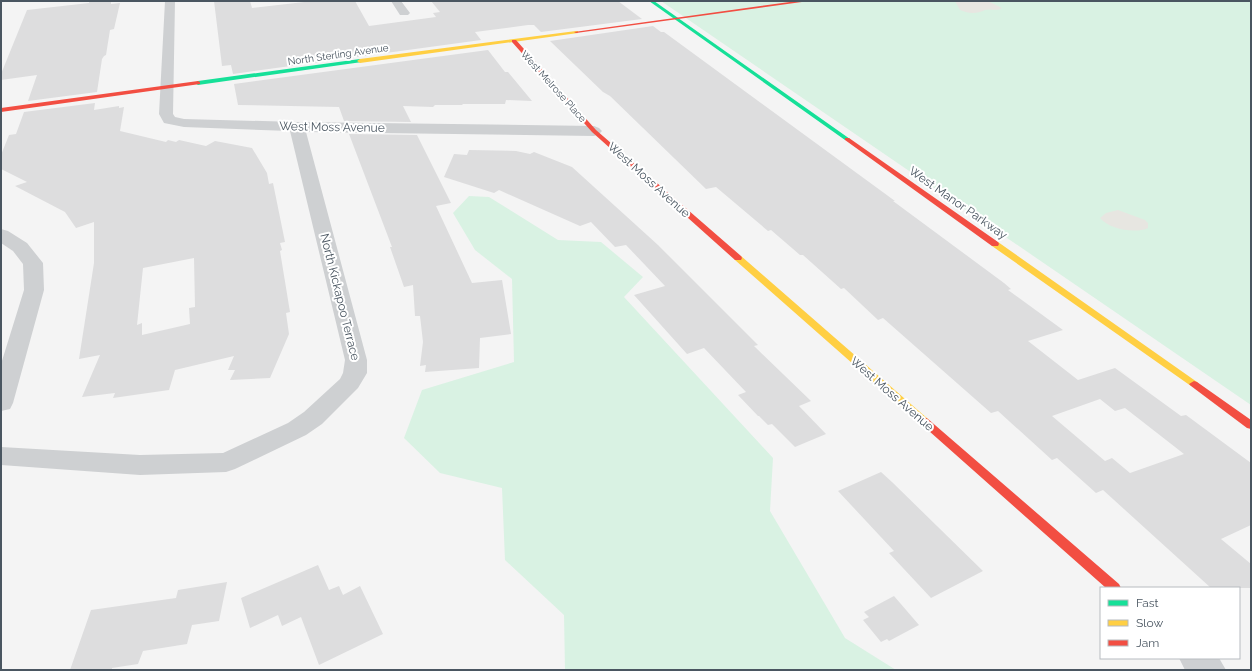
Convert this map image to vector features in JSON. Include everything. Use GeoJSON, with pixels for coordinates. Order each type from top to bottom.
{"type":"FeatureCollection","features":[{"type":"Feature","properties":{"kind":"street","name":"West Moss Avenue"},"geometry":{"type":"LineString","coordinates":[[170,1],[166,114],[169,120],[184,123],[297,127],[594,131],[1114,587]]}},
{"type":"Feature","properties":{"kind":"street"},"geometry":{"type":"LineString","coordinates":[[396,1],[404,13]]}},
{"type":"Feature","properties":{"kind":"street","name":"West Manor Parkway"},"geometry":{"type":"LineString","coordinates":[[651,1],[1251,424]]}},
{"type":"Feature","properties":{"kind":"street","name":"North Sterling Avenue"},"geometry":{"type":"LineString","coordinates":[[1,110],[807,1]]}},
{"type":"Feature","properties":{"kind":"street","name":"West Melrose Place"},"geometry":{"type":"LineString","coordinates":[[514,41],[594,131]]}},
{"type":"Feature","properties":{"kind":"street","name":"North Kickapoo Terrace"},"geometry":{"type":"LineString","coordinates":[[1,456],[140,465],[226,462],[297,429],[327,406],[346,388],[355,372],[356,360],[297,127]]}},
{"type":"Feature","properties":{"kind":"street"},"geometry":{"type":"LineString","coordinates":[[1,235],[20,247],[33,263],[34,290],[1,403]]}},
{"type":"Feature","properties":{"kind":"street"},"geometry":{"type":"LineString","coordinates":[[1196,659],[1209,670]]}},
{"type":"Feature","properties":{"kind":"green space"},"geometry":{"type":"Polygon","coordinates":[[[661,1],[1251,1],[1251,405],[661,1]]]}},
{"type":"Feature","properties":{"kind":"green space"},"geometry":{"type":"Polygon","coordinates":[[[469,196],[489,197],[558,240],[601,242],[643,277],[624,297],[773,458],[770,511],[845,638],[896,670],[565,670],[564,615],[505,560],[502,488],[440,473],[404,438],[422,390],[514,362],[512,279],[475,250],[453,213],[469,196]]]}},
{"type":"Feature","properties":{"kind":"sand"},"geometry":{"type":"Polygon","coordinates":[[[955,1],[988,1],[1002,8],[998,10],[970,13],[960,10],[955,1]]]}},
{"type":"Feature","properties":{"kind":"sand"},"geometry":{"type":"Polygon","coordinates":[[[1118,210],[1145,220],[1148,223],[1148,228],[1136,231],[1116,228],[1104,222],[1100,218],[1106,213],[1118,210]]]}},
{"type":"Feature","properties":{"kind":"building"},"geometry":{"type":"Polygon","coordinates":[[[89,1],[111,1],[111,4],[120,3],[114,29],[110,30],[106,55],[102,59],[97,92],[28,101],[37,75],[1,80],[1,74],[27,10],[89,3],[89,1]]]}},
{"type":"Feature","properties":{"kind":"building"},"geometry":{"type":"Polygon","coordinates":[[[214,1],[250,1],[252,8],[313,1],[355,1],[369,26],[436,17],[433,13],[440,12],[431,1],[618,1],[642,19],[541,32],[534,25],[528,25],[475,32],[481,40],[233,74],[231,65],[222,66],[214,1]]]}},
{"type":"Feature","properties":{"kind":"building"},"geometry":{"type":"Polygon","coordinates":[[[653,26],[661,32],[664,32],[895,201],[893,201],[1004,283],[1011,289],[1008,290],[1063,330],[1028,341],[1078,380],[1115,368],[1181,416],[1186,415],[1251,463],[1251,525],[1221,539],[1251,564],[1251,588],[1210,587],[1103,490],[1096,493],[1057,458],[1052,460],[998,411],[991,413],[883,318],[878,320],[844,288],[841,289],[803,255],[800,255],[771,230],[768,231],[716,187],[706,189],[610,96],[603,92],[550,41],[653,26]],[[1100,399],[1052,416],[1105,461],[1112,458],[1130,473],[1184,454],[1125,408],[1115,411],[1100,399]]]}},
{"type":"Feature","properties":{"kind":"building"},"geometry":{"type":"Polygon","coordinates":[[[488,50],[505,72],[508,72],[532,101],[506,100],[505,104],[435,105],[433,107],[403,106],[411,122],[344,121],[339,107],[238,105],[234,84],[488,50]]]}},
{"type":"Feature","properties":{"kind":"building"},"geometry":{"type":"Polygon","coordinates":[[[95,103],[94,110],[119,106],[119,108],[124,107],[120,131],[166,142],[168,140],[176,142],[179,140],[206,146],[215,141],[252,148],[267,173],[269,184],[273,183],[285,242],[280,243],[282,250],[280,251],[290,312],[286,313],[289,334],[270,378],[230,380],[235,370],[228,370],[234,356],[175,370],[169,390],[113,398],[115,393],[82,397],[100,355],[79,359],[94,263],[94,222],[76,228],[65,212],[15,186],[27,182],[1,169],[1,155],[9,135],[16,134],[24,112],[95,103]],[[194,258],[143,268],[137,325],[142,323],[142,335],[190,324],[189,308],[195,307],[194,258]]]}},
{"type":"Feature","properties":{"kind":"building"},"geometry":{"type":"Polygon","coordinates":[[[349,134],[417,135],[451,203],[436,206],[472,283],[502,280],[511,334],[480,338],[479,368],[425,372],[426,365],[420,366],[423,342],[420,316],[415,316],[413,285],[404,287],[390,247],[392,247],[349,134]]]}},
{"type":"Feature","properties":{"kind":"building"},"geometry":{"type":"Polygon","coordinates":[[[469,150],[516,151],[530,154],[534,152],[572,167],[658,245],[758,345],[754,346],[811,401],[799,406],[826,434],[795,447],[772,424],[768,425],[758,416],[738,395],[746,392],[704,348],[687,354],[634,295],[665,286],[626,245],[615,247],[591,222],[580,226],[499,190],[494,193],[444,177],[454,154],[467,155],[469,150]]]}},
{"type":"Feature","properties":{"kind":"building"},"geometry":{"type":"Polygon","coordinates":[[[881,472],[983,571],[931,598],[889,553],[894,551],[838,491],[881,472]]]}},
{"type":"Feature","properties":{"kind":"building"},"geometry":{"type":"Polygon","coordinates":[[[318,565],[329,590],[339,586],[343,595],[360,586],[383,634],[319,665],[301,617],[282,626],[278,615],[250,628],[241,598],[318,565]]]}},
{"type":"Feature","properties":{"kind":"building"},"geometry":{"type":"Polygon","coordinates":[[[227,582],[219,621],[192,625],[187,644],[143,651],[138,664],[112,668],[112,670],[70,670],[91,610],[176,598],[178,590],[227,582]]]}},
{"type":"Feature","properties":{"kind":"building"},"geometry":{"type":"Polygon","coordinates":[[[894,596],[919,625],[889,641],[887,639],[881,642],[863,620],[869,617],[864,612],[894,596]]]}},
{"type":"Feature","properties":{"kind":"traffic: fast"},"geometry":{"type":"LineString","coordinates":[[651,1],[847,139]]}},
{"type":"Feature","properties":{"kind":"traffic: fast"},"geometry":{"type":"LineString","coordinates":[[198,83],[360,61]]}},
{"type":"Feature","properties":{"kind":"traffic: slow"},"geometry":{"type":"LineString","coordinates":[[360,61],[576,32]]}},
{"type":"Feature","properties":{"kind":"traffic: slow"},"geometry":{"type":"LineString","coordinates":[[995,244],[1194,384]]}},
{"type":"Feature","properties":{"kind":"traffic: slow"},"geometry":{"type":"LineString","coordinates":[[738,258],[924,421]]}},
{"type":"Feature","properties":{"kind":"traffic: jam"},"geometry":{"type":"LineString","coordinates":[[576,32],[807,1]]}},
{"type":"Feature","properties":{"kind":"traffic: jam"},"geometry":{"type":"LineString","coordinates":[[514,41],[594,131],[738,258]]}},
{"type":"Feature","properties":{"kind":"traffic: jam"},"geometry":{"type":"LineString","coordinates":[[1,110],[198,83]]}},
{"type":"Feature","properties":{"kind":"traffic: jam"},"geometry":{"type":"LineString","coordinates":[[847,139],[995,244]]}},
{"type":"Feature","properties":{"kind":"traffic: jam"},"geometry":{"type":"LineString","coordinates":[[1194,384],[1251,425]]}},
{"type":"Feature","properties":{"kind":"traffic: jam"},"geometry":{"type":"LineString","coordinates":[[924,421],[1114,587]]}}]}
